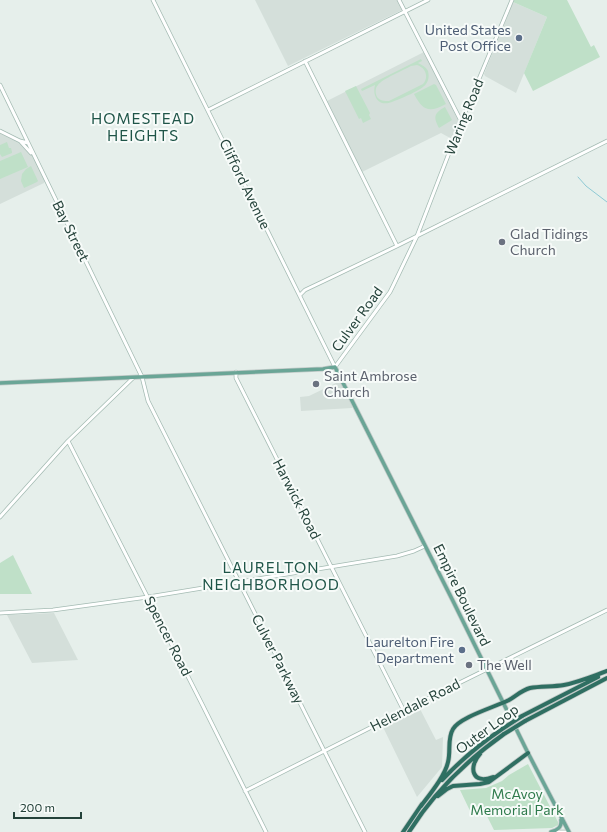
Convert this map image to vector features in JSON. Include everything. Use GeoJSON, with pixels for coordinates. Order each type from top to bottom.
{"type":"FeatureCollection","features":[{"type":"Feature","properties":{"kind":"highway"},"geometry":{"type":"LineString","coordinates":[[421,806],[443,775],[449,758],[450,736],[454,727],[463,719],[511,699],[530,688],[567,684],[607,671]]}},
{"type":"Feature","properties":{"kind":"highway","name":"Outer Loop"},"geometry":{"type":"LineString","coordinates":[[403,832],[439,783],[477,747],[522,716],[607,671]]}},
{"type":"Feature","properties":{"kind":"highway","name":"Outer Loop"},"geometry":{"type":"LineString","coordinates":[[409,832],[422,812],[438,793],[457,772],[481,751],[525,721],[607,678]]}},
{"type":"Feature","properties":{"kind":"highway"},"geometry":{"type":"LineString","coordinates":[[504,734],[478,757],[475,761],[473,769],[476,776],[482,780],[504,771]]}},
{"type":"Feature","properties":{"kind":"highway"},"geometry":{"type":"LineString","coordinates":[[422,812],[436,797],[448,788],[484,784],[528,753]]}},
{"type":"Feature","properties":{"kind":"main road","name":"Culver Road"},"geometry":{"type":"LineString","coordinates":[[0,383],[329,369],[335,367]]}},
{"type":"Feature","properties":{"kind":"main road","name":"Empire Boulevard"},"geometry":{"type":"LineString","coordinates":[[335,367],[502,703],[569,832]]}},
{"type":"Feature","properties":{"kind":"main road"},"geometry":{"type":"LineString","coordinates":[[551,832],[560,827],[561,816]]}},
{"type":"Feature","properties":{"kind":"street","name":"Clifford Avenue"},"geometry":{"type":"LineString","coordinates":[[153,0],[335,367]]}},
{"type":"Feature","properties":{"kind":"street"},"geometry":{"type":"LineString","coordinates":[[399,0],[461,122]]}},
{"type":"Feature","properties":{"kind":"street"},"geometry":{"type":"LineString","coordinates":[[208,110],[428,0]]}},
{"type":"Feature","properties":{"kind":"street","name":"Waring Road"},"geometry":{"type":"LineString","coordinates":[[417,236],[461,122],[512,0]]}},
{"type":"Feature","properties":{"kind":"street"},"geometry":{"type":"LineString","coordinates":[[305,61],[397,246]]}},
{"type":"Feature","properties":{"kind":"street","name":"Bay Street"},"geometry":{"type":"LineString","coordinates":[[0,85],[142,377]]}},
{"type":"Feature","properties":{"kind":"street"},"geometry":{"type":"LineString","coordinates":[[0,131],[20,141],[28,143]]}},
{"type":"Feature","properties":{"kind":"street"},"geometry":{"type":"LineString","coordinates":[[20,141],[36,158]]}},
{"type":"Feature","properties":{"kind":"street"},"geometry":{"type":"LineString","coordinates":[[300,295],[305,290],[397,246],[607,141]]}},
{"type":"Feature","properties":{"kind":"street","name":"Culver Road"},"geometry":{"type":"LineString","coordinates":[[335,367],[392,290],[417,236]]}},
{"type":"Feature","properties":{"kind":"street","name":"Harwick Road"},"geometry":{"type":"LineString","coordinates":[[236,372],[236,378],[404,711]]}},
{"type":"Feature","properties":{"kind":"street","name":"Culver Parkway"},"geometry":{"type":"LineString","coordinates":[[142,377],[148,401],[365,832]]}},
{"type":"Feature","properties":{"kind":"street"},"geometry":{"type":"LineString","coordinates":[[0,517],[68,441],[133,378]]}},
{"type":"Feature","properties":{"kind":"street","name":"Spencer Road"},"geometry":{"type":"LineString","coordinates":[[68,441],[266,832]]}},
{"type":"Feature","properties":{"kind":"street"},"geometry":{"type":"LineString","coordinates":[[0,613],[56,610],[148,597],[403,554],[425,546]]}},
{"type":"Feature","properties":{"kind":"street","name":"Helendale Road"},"geometry":{"type":"LineString","coordinates":[[245,791],[486,669],[607,610]]}},
{"type":"Feature","properties":{"kind":"street"},"geometry":{"type":"LineString","coordinates":[[555,832],[566,832]]}},
{"type":"Feature","properties":{"kind":"shaded area"},"geometry":{"type":"Polygon","coordinates":[[[255,0],[397,0],[402,10],[288,66],[255,0]]]}},
{"type":"Feature","properties":{"kind":"shaded area"},"geometry":{"type":"Polygon","coordinates":[[[513,2],[547,17],[516,93],[485,76],[484,74],[513,2]]]}},
{"type":"Feature","properties":{"kind":"shaded area"},"geometry":{"type":"Polygon","coordinates":[[[424,52],[458,120],[452,139],[441,133],[362,172],[327,101],[424,52]]]}},
{"type":"Feature","properties":{"kind":"shaded area"},"geometry":{"type":"Polygon","coordinates":[[[0,133],[21,144],[30,152],[45,180],[44,183],[0,204],[0,133]]]}},
{"type":"Feature","properties":{"kind":"shaded area"},"geometry":{"type":"Polygon","coordinates":[[[340,381],[352,408],[301,411],[300,397],[309,396],[340,381]]]}},
{"type":"Feature","properties":{"kind":"shaded area"},"geometry":{"type":"Polygon","coordinates":[[[54,613],[78,660],[32,663],[7,615],[54,613]]]}},
{"type":"Feature","properties":{"kind":"shaded area"},"geometry":{"type":"Polygon","coordinates":[[[419,707],[436,740],[443,737],[442,767],[417,797],[382,725],[419,707]]]}},
{"type":"Feature","properties":{"kind":"green space"},"geometry":{"type":"Polygon","coordinates":[[[514,0],[567,0],[591,47],[594,45],[600,57],[533,91],[524,73],[547,17],[513,2],[514,0]]]}},
{"type":"Feature","properties":{"kind":"green space"},"geometry":{"type":"Polygon","coordinates":[[[421,59],[422,61],[418,63],[425,67],[428,71],[429,76],[424,86],[392,102],[383,103],[378,100],[374,89],[375,85],[362,91],[361,89],[421,59]],[[411,66],[384,80],[376,88],[377,97],[384,101],[389,101],[423,84],[426,78],[426,73],[420,66],[411,66]]]}},
{"type":"Feature","properties":{"kind":"green space"},"geometry":{"type":"Polygon","coordinates":[[[434,84],[436,85],[446,104],[435,109],[427,109],[420,104],[414,94],[434,84]]]}},
{"type":"Feature","properties":{"kind":"green space"},"geometry":{"type":"Polygon","coordinates":[[[356,86],[370,113],[369,115],[371,119],[363,123],[361,118],[359,119],[345,91],[356,86]]]}},
{"type":"Feature","properties":{"kind":"green space"},"geometry":{"type":"Polygon","coordinates":[[[445,107],[452,120],[439,128],[435,118],[437,113],[445,107]]]}},
{"type":"Feature","properties":{"kind":"green space"},"geometry":{"type":"Polygon","coordinates":[[[7,142],[12,153],[2,157],[0,154],[0,145],[7,142]]]}},
{"type":"Feature","properties":{"kind":"green space"},"geometry":{"type":"Polygon","coordinates":[[[21,152],[28,167],[0,179],[0,161],[21,152]]]}},
{"type":"Feature","properties":{"kind":"green space"},"geometry":{"type":"Polygon","coordinates":[[[31,166],[38,181],[24,188],[21,181],[22,174],[31,166]]]}},
{"type":"Feature","properties":{"kind":"green space"},"geometry":{"type":"Polygon","coordinates":[[[13,555],[32,594],[0,594],[0,563],[13,555]]]}},
{"type":"Feature","properties":{"kind":"green space","name":"McAvoy Memorial Park"},"geometry":{"type":"Polygon","coordinates":[[[528,764],[558,822],[558,825],[552,828],[494,830],[486,814],[472,815],[460,790],[486,788],[502,781],[528,764]]]}},
{"type":"Feature","properties":{"kind":"waterway"},"geometry":{"type":"LineString","coordinates":[[578,177],[586,186],[607,202]]}},
{"type":"Feature","properties":{"kind":"place","name":"United States Post Office"},"geometry":{"type":"Point","coordinates":[519,38]}},
{"type":"Feature","properties":{"kind":"place","name":"Glad Tidings Church"},"geometry":{"type":"Point","coordinates":[502,242]}},
{"type":"Feature","properties":{"kind":"place","name":"Saint Ambrose Church"},"geometry":{"type":"Point","coordinates":[316,384]}},
{"type":"Feature","properties":{"kind":"place","name":"Laurelton Fire Department"},"geometry":{"type":"Point","coordinates":[462,650]}},
{"type":"Feature","properties":{"kind":"place","name":"The Well"},"geometry":{"type":"Point","coordinates":[469,665]}},
{"type":"Feature","properties":{"kind":"district","name":"HOMESTEAD HEIGHTS"},"geometry":{"type":"Point","coordinates":[143,128]}},
{"type":"Feature","properties":{"kind":"district","name":"LAURELTON NEIGHBORHOOD"},"geometry":{"type":"Point","coordinates":[271,576]}}]}
